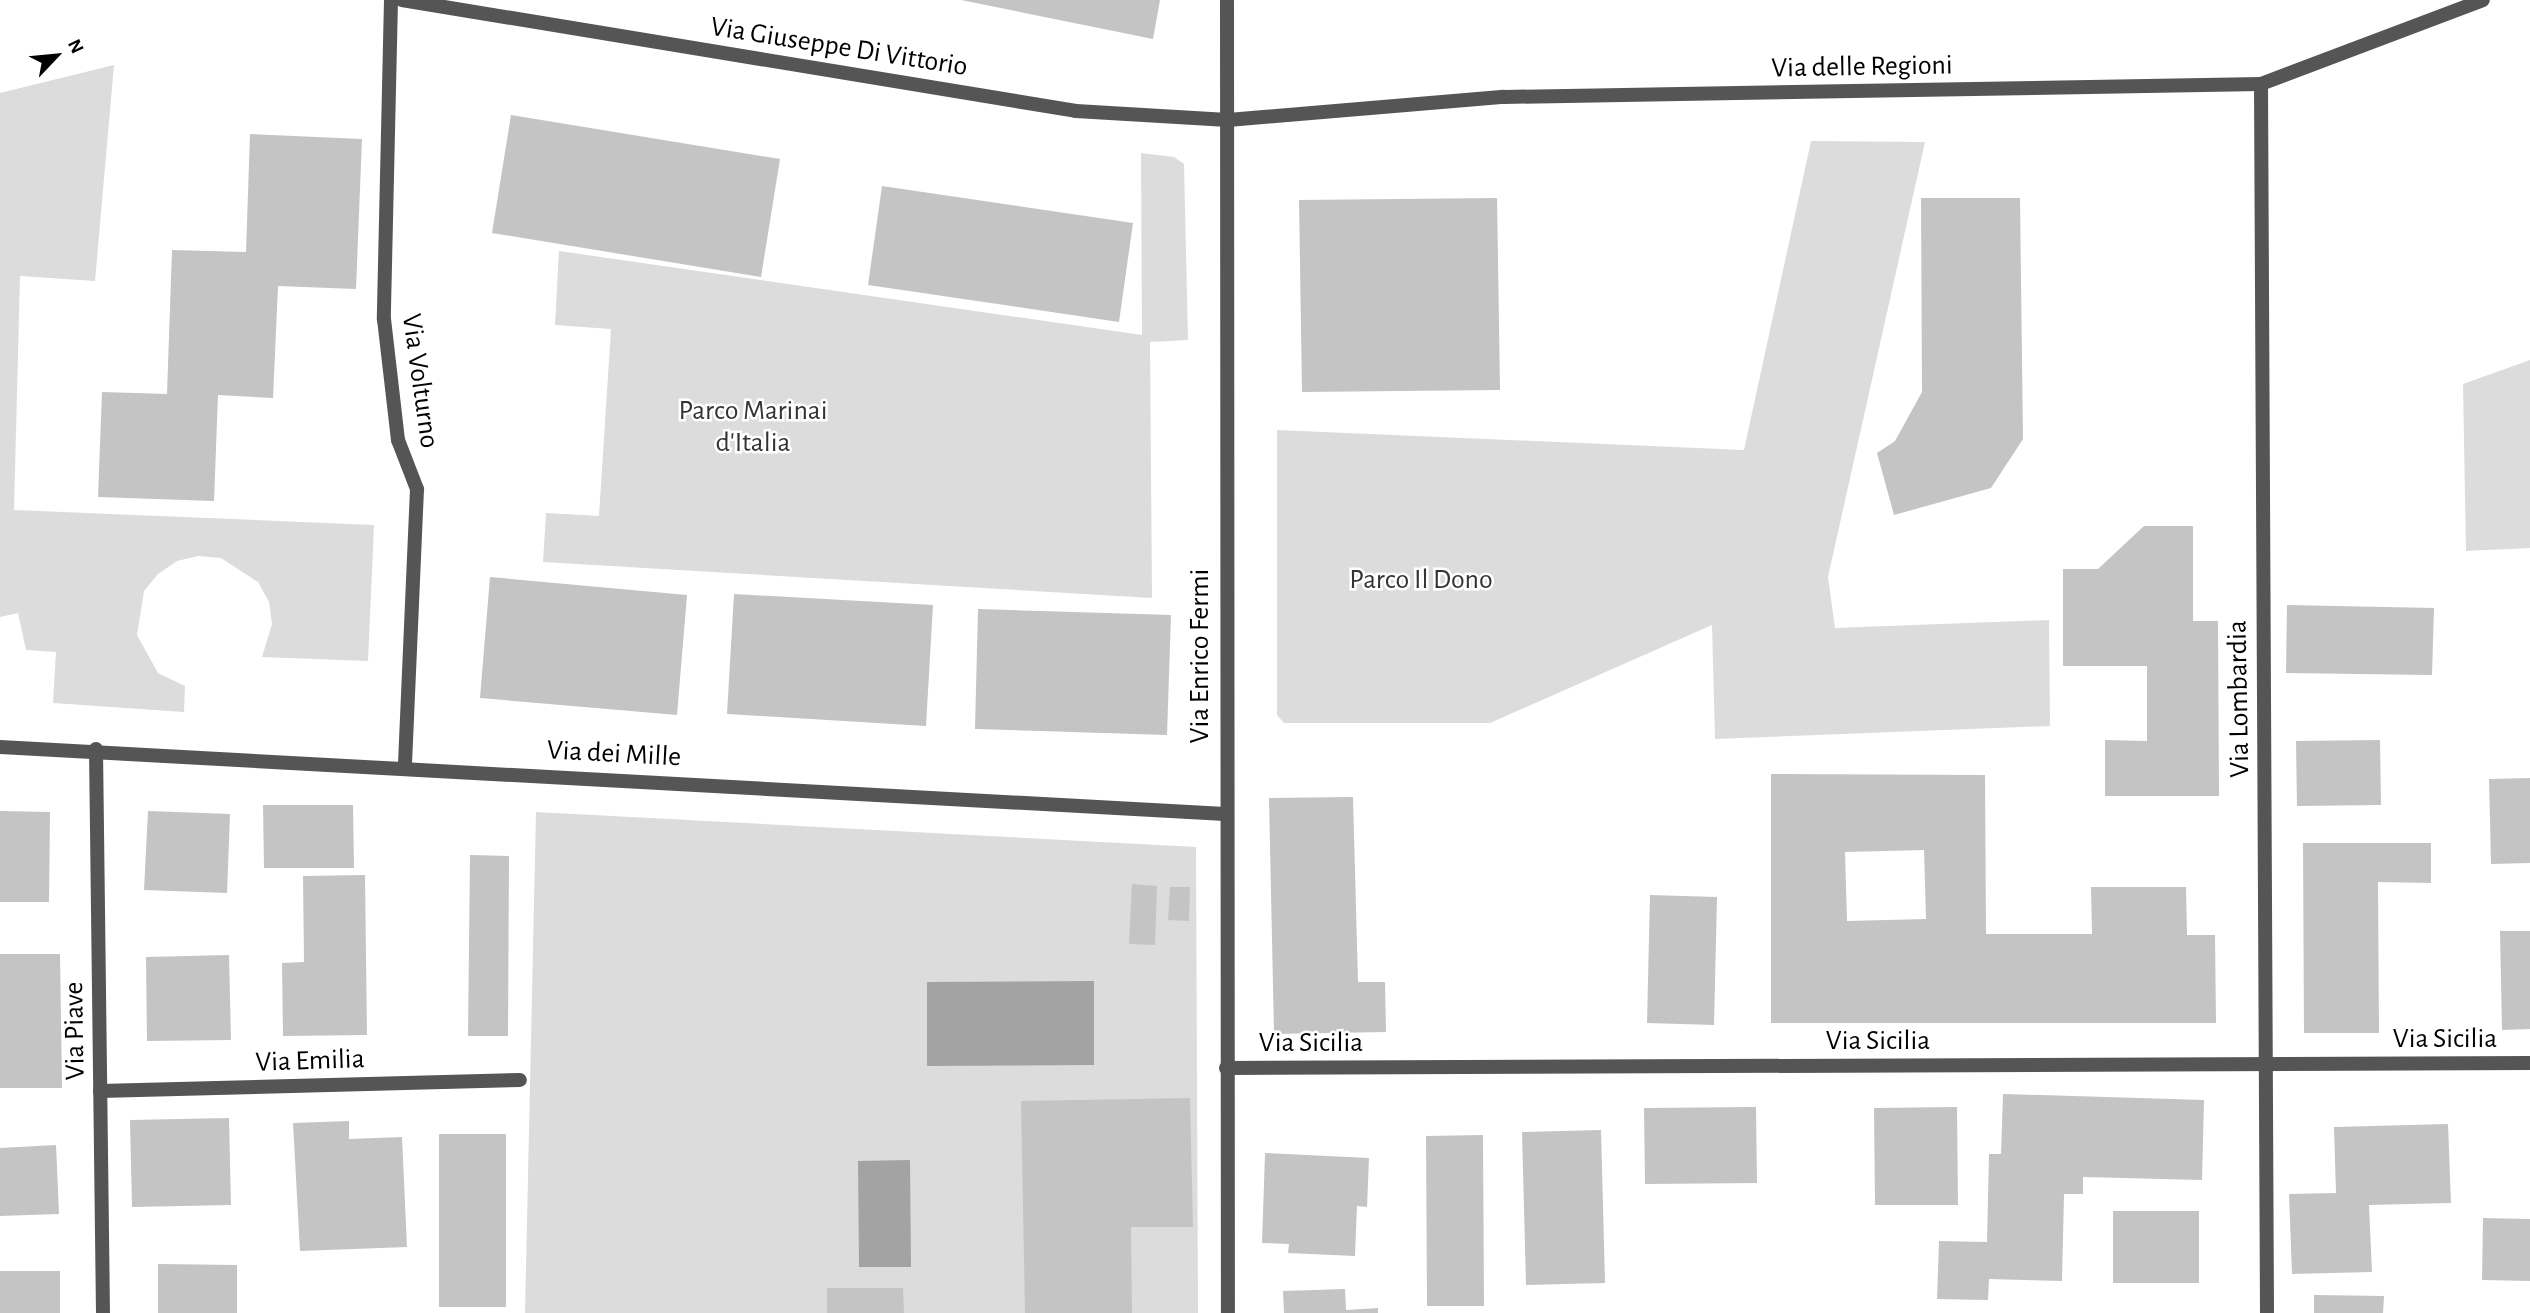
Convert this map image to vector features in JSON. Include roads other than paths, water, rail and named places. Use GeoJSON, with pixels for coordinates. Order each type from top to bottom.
{"type":"FeatureCollection","features":[{"type":"Feature","properties":{"kind":"street","name":"Via Volturno"},"geometry":{"type":"LineString","coordinates":[[391,0],[384,318],[398,440],[417,489],[405,766]]}},
{"type":"Feature","properties":{"kind":"street","name":"Via Giuseppe Di Vittorio"},"geometry":{"type":"LineString","coordinates":[[402,0],[1076,111],[1228,120]]}},
{"type":"Feature","properties":{"kind":"street","name":"Via Enrico Fermi"},"geometry":{"type":"LineString","coordinates":[[1227,0],[1225,814],[1228,1313]]}},
{"type":"Feature","properties":{"kind":"street","name":"Via delle Regioni"},"geometry":{"type":"LineString","coordinates":[[1228,120],[1504,97],[2261,84],[2483,0]]}},
{"type":"Feature","properties":{"kind":"street","name":"Via Lombardia"},"geometry":{"type":"LineString","coordinates":[[2261,84],[2267,1313]]}},
{"type":"Feature","properties":{"kind":"street","name":"Via dei Mille"},"geometry":{"type":"LineString","coordinates":[[0,747],[96,749],[1225,814]]}},
{"type":"Feature","properties":{"kind":"street","name":"Via Piave"},"geometry":{"type":"LineString","coordinates":[[96,749],[103,1313]]}},
{"type":"Feature","properties":{"kind":"street","name":"Via Sicilia"},"geometry":{"type":"LineString","coordinates":[[1226,1068],[2530,1063]]}},
{"type":"Feature","properties":{"kind":"street","name":"Via Emilia"},"geometry":{"type":"LineString","coordinates":[[100,1091],[520,1080]]}},
{"type":"Feature","properties":{"kind":"park label","name":"Parco Marinai d'Italia"},"geometry":{"type":"Point","coordinates":[753,427]}},
{"type":"Feature","properties":{"kind":"park label","name":"Parco Il Dono"},"geometry":{"type":"Point","coordinates":[1421,580]}}]}
